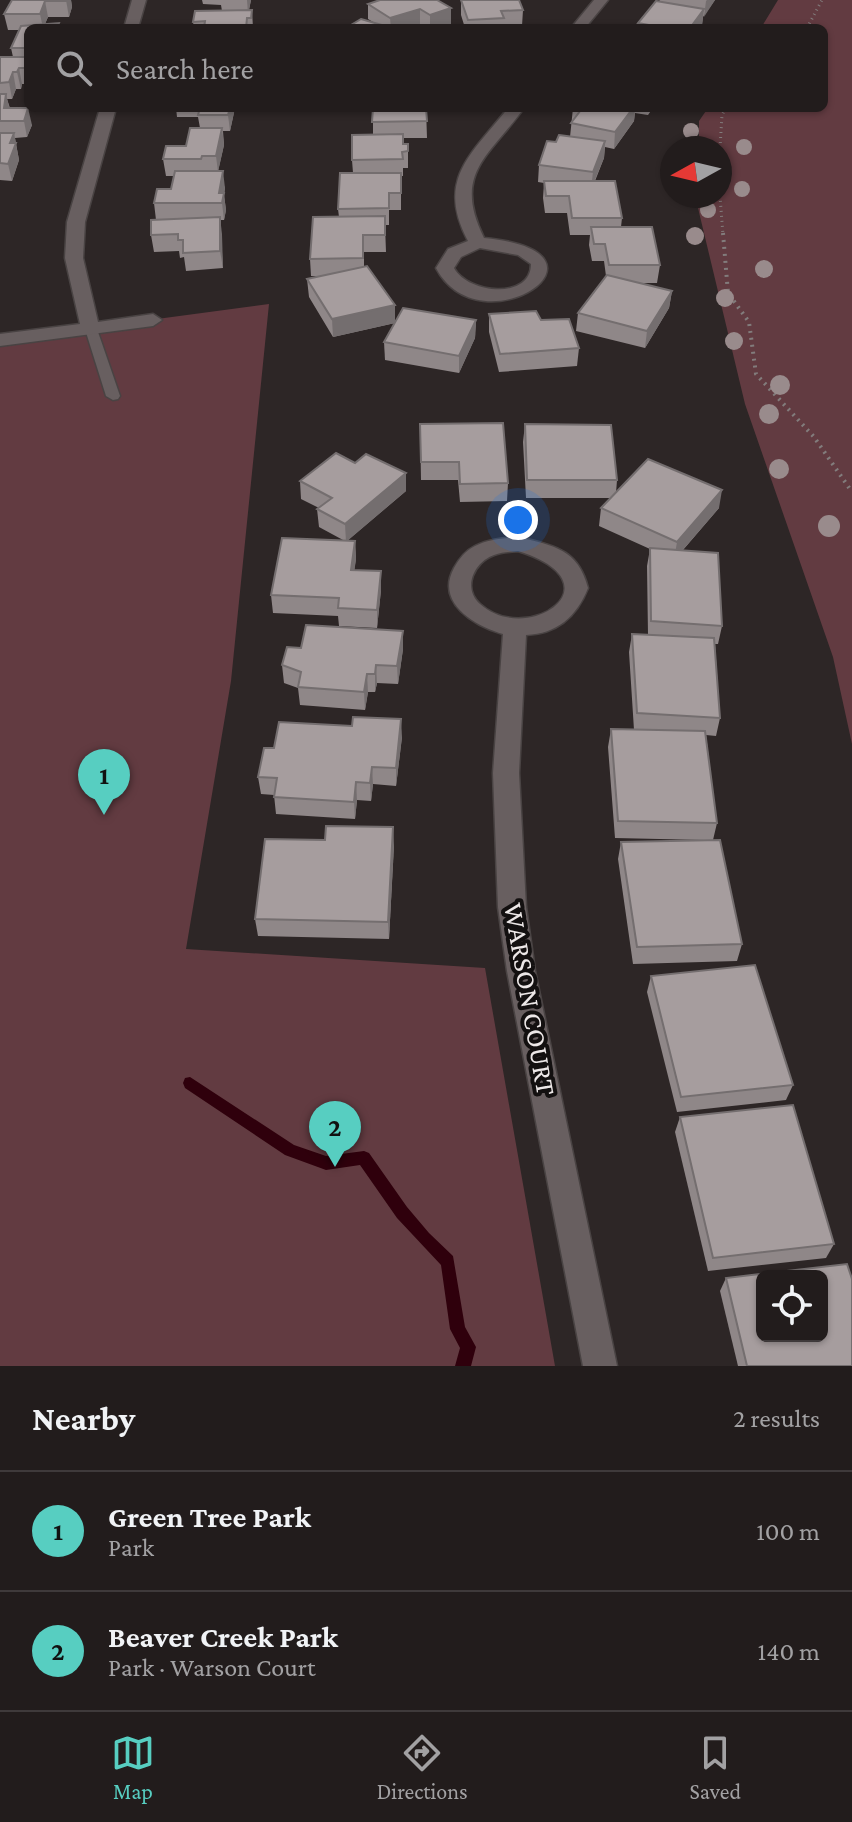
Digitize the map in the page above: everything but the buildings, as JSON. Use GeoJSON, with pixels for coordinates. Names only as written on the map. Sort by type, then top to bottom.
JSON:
{"type":"FeatureCollection","features":[{"type":"Feature","properties":{"kind":"street"},"geometry":{"type":"LineString","coordinates":[[132,24],[139,0]]}},
{"type":"Feature","properties":{"kind":"street"},"geometry":{"type":"LineString","coordinates":[[581,24],[601,0]]}},
{"type":"Feature","properties":{"kind":"street"},"geometry":{"type":"LineString","coordinates":[[91,329],[74,258],[76,222],[107,112]]}},
{"type":"Feature","properties":{"kind":"street"},"geometry":{"type":"LineString","coordinates":[[478,243],[471,231],[463,200],[464,177],[513,112]]}},
{"type":"Feature","properties":{"kind":"street"},"geometry":{"type":"LineString","coordinates":[[478,243],[522,249],[538,264],[538,273],[523,288],[510,293],[479,293],[454,284],[445,268],[454,253],[478,243]]}},
{"type":"Feature","properties":{"kind":"street"},"geometry":{"type":"LineString","coordinates":[[0,340],[153,320]]}},
{"type":"Feature","properties":{"kind":"street"},"geometry":{"type":"LineString","coordinates":[[501,546],[538,547],[568,565],[576,577],[578,591],[573,604],[562,616],[546,624],[515,627],[488,621],[473,612],[462,599],[459,586],[461,572],[470,560],[501,546]]}},
{"type":"Feature","properties":{"kind":"street","name":"WARSON COURT"},"geometry":{"type":"LineString","coordinates":[[515,627],[506,773],[512,907],[521,971],[600,1366]]}},
{"type":"Feature","properties":{"kind":"lane"},"geometry":{"type":"LineString","coordinates":[[91,329],[113,396]]}},
{"type":"Feature","properties":{"kind":"path"},"geometry":{"type":"LineString","coordinates":[[809,24],[822,0]]}},
{"type":"Feature","properties":{"kind":"path"},"geometry":{"type":"LineString","coordinates":[[721,136],[724,112]]}},
{"type":"Feature","properties":{"kind":"path"},"geometry":{"type":"LineString","coordinates":[[721,208],[728,293],[749,322],[756,374],[814,437],[852,492]]}},
{"type":"Feature","properties":{"kind":"shaded area"},"geometry":{"type":"Polygon","coordinates":[[[778,0],[852,0],[852,744],[833,657],[745,404],[698,208],[732,208],[732,136],[699,136],[699,121],[705,112],[828,112],[828,24],[763,24],[778,0]]]}},
{"type":"Feature","properties":{"kind":"shaded area"},"geometry":{"type":"Polygon","coordinates":[[[269,304],[231,681],[186,949],[485,968],[555,1366],[0,1366],[0,340],[269,304]]]}},
{"type":"Feature","properties":{"kind":"waterway"},"geometry":{"type":"LineString","coordinates":[[190,1083],[290,1150],[326,1163],[364,1158],[402,1212],[448,1261],[458,1329],[468,1347],[463,1366]]}},
{"type":"Feature","properties":{"kind":"place","name":"Green Tree Park"},"geometry":{"type":"Point","coordinates":[104,815]}},
{"type":"Feature","properties":{"kind":"place","name":"Beaver Creek Park"},"geometry":{"type":"Point","coordinates":[335,1167]}}]}
